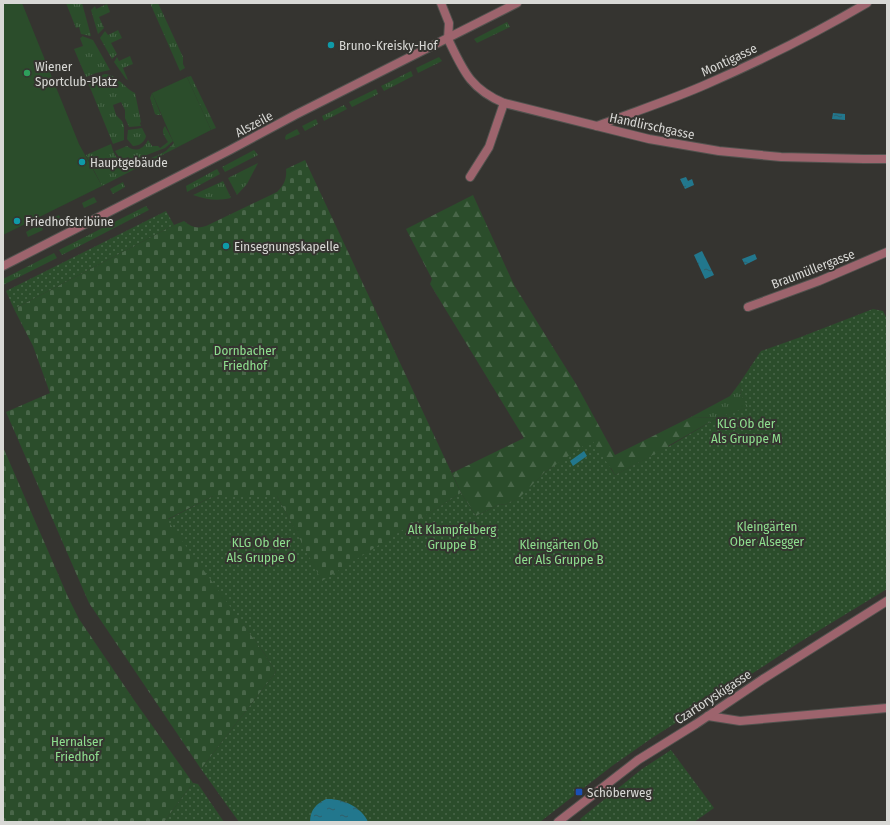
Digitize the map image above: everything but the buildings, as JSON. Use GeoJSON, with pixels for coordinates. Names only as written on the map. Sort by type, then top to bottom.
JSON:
{"type":"FeatureCollection","features":[{"type":"Feature","properties":{"kind":"street"},"geometry":{"type":"LineString","coordinates":[[441,3],[449,23],[448,39]]}},
{"type":"Feature","properties":{"kind":"street","name":"Alszeile"},"geometry":{"type":"LineString","coordinates":[[3,266],[236,147],[295,115],[517,3]]}},
{"type":"Feature","properties":{"kind":"street","name":"Montigasse"},"geometry":{"type":"LineString","coordinates":[[597,126],[712,82],[806,36],[867,3]]}},
{"type":"Feature","properties":{"kind":"street","name":"Handlirschgasse"},"geometry":{"type":"LineString","coordinates":[[448,39],[466,74],[475,85],[491,98],[504,103],[649,139],[719,151],[781,157],[887,159]]}},
{"type":"Feature","properties":{"kind":"street"},"geometry":{"type":"LineString","coordinates":[[470,177],[489,147],[504,103]]}},
{"type":"Feature","properties":{"kind":"street","name":"Braumüllergasse"},"geometry":{"type":"LineString","coordinates":[[748,307],[819,281],[887,252]]}},
{"type":"Feature","properties":{"kind":"street","name":"Czartoryskigasse"},"geometry":{"type":"LineString","coordinates":[[558,822],[638,760],[887,601]]}},
{"type":"Feature","properties":{"kind":"street"},"geometry":{"type":"LineString","coordinates":[[708,716],[740,721],[887,708]]}},
{"type":"Feature","properties":{"kind":"green space","name":"Wiener Sportclub-Platz"},"geometry":{"type":"Polygon","coordinates":[[[3,3],[22,3],[79,144],[102,186],[3,235],[3,3]]]}},
{"type":"Feature","properties":{"kind":"green space"},"geometry":{"type":"Polygon","coordinates":[[[66,3],[82,3],[91,36],[81,34],[79,27],[76,28],[66,3]]]}},
{"type":"Feature","properties":{"kind":"green space"},"geometry":{"type":"Polygon","coordinates":[[[150,3],[158,3],[183,57],[183,64],[185,68],[180,71],[150,3]]]}},
{"type":"Feature","properties":{"kind":"green space"},"geometry":{"type":"Polygon","coordinates":[[[107,4],[110,12],[99,17],[104,28],[98,34],[91,10],[95,6],[96,9],[107,4]]]}},
{"type":"Feature","properties":{"kind":"green space"},"geometry":{"type":"Polygon","coordinates":[[[507,22],[510,27],[477,43],[474,39],[507,22]]]}},
{"type":"Feature","properties":{"kind":"green space"},"geometry":{"type":"Polygon","coordinates":[[[118,30],[122,38],[111,43],[117,54],[112,59],[100,38],[105,31],[108,35],[118,30]]]}},
{"type":"Feature","properties":{"kind":"green space"},"geometry":{"type":"Polygon","coordinates":[[[82,36],[93,40],[110,70],[86,77],[74,49],[83,46],[80,38],[82,36]]]}},
{"type":"Feature","properties":{"kind":"green space"},"geometry":{"type":"Polygon","coordinates":[[[130,56],[133,64],[123,68],[128,80],[114,62],[117,57],[119,61],[130,56]]]}},
{"type":"Feature","properties":{"kind":"green space"},"geometry":{"type":"Polygon","coordinates":[[[439,57],[442,61],[418,73],[416,68],[439,57]]]}},
{"type":"Feature","properties":{"kind":"green space"},"geometry":{"type":"Polygon","coordinates":[[[411,71],[413,76],[384,91],[381,86],[411,71]]]}},
{"type":"Feature","properties":{"kind":"green space"},"geometry":{"type":"Polygon","coordinates":[[[105,74],[114,77],[135,93],[141,122],[141,126],[129,127],[125,118],[125,110],[121,102],[113,105],[116,115],[122,121],[124,126],[124,140],[113,144],[87,80],[105,74]]]}},
{"type":"Feature","properties":{"kind":"green space"},"geometry":{"type":"Polygon","coordinates":[[[191,76],[216,128],[211,130],[187,77],[191,76]]]}},
{"type":"Feature","properties":{"kind":"green space"},"geometry":{"type":"Polygon","coordinates":[[[187,77],[211,130],[176,148],[152,93],[187,77]]]}},
{"type":"Feature","properties":{"kind":"green space"},"geometry":{"type":"Polygon","coordinates":[[[376,89],[378,94],[352,107],[349,102],[376,89]]]}},
{"type":"Feature","properties":{"kind":"green space"},"geometry":{"type":"Polygon","coordinates":[[[152,93],[161,115],[155,114],[150,98],[152,93]]]}},
{"type":"Feature","properties":{"kind":"green space"},"geometry":{"type":"Polygon","coordinates":[[[344,105],[347,109],[324,121],[322,116],[344,105]]]}},
{"type":"Feature","properties":{"kind":"green space"},"geometry":{"type":"Polygon","coordinates":[[[316,119],[318,124],[305,131],[302,126],[316,119]]]}},
{"type":"Feature","properties":{"kind":"green space"},"geometry":{"type":"Polygon","coordinates":[[[165,126],[173,141],[165,148],[131,161],[122,159],[115,151],[127,146],[136,150],[142,148],[148,140],[152,146],[158,146],[160,148],[168,142],[163,132],[165,126]]]}},
{"type":"Feature","properties":{"kind":"green space"},"geometry":{"type":"Polygon","coordinates":[[[142,128],[146,136],[144,140],[133,146],[127,139],[128,130],[142,128]]]}},
{"type":"Feature","properties":{"kind":"green space"},"geometry":{"type":"Polygon","coordinates":[[[297,129],[300,134],[286,140],[286,135],[297,129]]]}},
{"type":"Feature","properties":{"kind":"green space"},"geometry":{"type":"Polygon","coordinates":[[[174,143],[176,148],[102,186],[86,155],[111,144],[118,159],[122,163],[129,164],[147,160],[159,155],[174,143]]]}},
{"type":"Feature","properties":{"kind":"green space"},"geometry":{"type":"Polygon","coordinates":[[[254,150],[258,155],[225,172],[222,167],[254,150]]]}},
{"type":"Feature","properties":{"kind":"green space","name":"Dornbacher Friedhof"},"geometry":{"type":"Polygon","coordinates":[[[305,160],[461,493],[322,582],[277,496],[213,496],[168,519],[276,672],[201,769],[89,603],[6,412],[50,393],[33,346],[14,309],[174,225],[184,221],[194,227],[206,226],[277,192],[282,187],[284,182],[286,169],[305,160]]]}},
{"type":"Feature","properties":{"kind":"green space"},"geometry":{"type":"Polygon","coordinates":[[[258,163],[247,184],[237,195],[228,178],[258,163]]]}},
{"type":"Feature","properties":{"kind":"green space"},"geometry":{"type":"Polygon","coordinates":[[[217,169],[220,174],[187,192],[186,186],[217,169]]]}},
{"type":"Feature","properties":{"kind":"green space"},"geometry":{"type":"Polygon","coordinates":[[[223,181],[231,198],[212,200],[193,195],[223,181]]]}},
{"type":"Feature","properties":{"kind":"green space"},"geometry":{"type":"Polygon","coordinates":[[[123,182],[125,187],[113,194],[110,189],[123,182]]]}},
{"type":"Feature","properties":{"kind":"green space"},"geometry":{"type":"Polygon","coordinates":[[[473,195],[514,285],[576,384],[615,455],[691,417],[717,418],[668,446],[669,447],[615,475],[611,468],[554,466],[545,472],[520,498],[504,505],[500,504],[476,516],[461,493],[452,473],[524,438],[430,284],[432,279],[406,229],[473,195]]]}},
{"type":"Feature","properties":{"kind":"green space"},"geometry":{"type":"Polygon","coordinates":[[[94,197],[97,202],[84,208],[82,203],[94,197]]]}},
{"type":"Feature","properties":{"kind":"green space"},"geometry":{"type":"Polygon","coordinates":[[[146,206],[149,210],[62,255],[59,250],[146,206]]]}},
{"type":"Feature","properties":{"kind":"green space"},"geometry":{"type":"Polygon","coordinates":[[[166,211],[174,225],[14,309],[6,291],[166,211]]]}},
{"type":"Feature","properties":{"kind":"green space"},"geometry":{"type":"Polygon","coordinates":[[[59,215],[61,220],[48,227],[45,222],[59,215]]]}},
{"type":"Feature","properties":{"kind":"green space"},"geometry":{"type":"Polygon","coordinates":[[[40,224],[43,230],[28,237],[26,232],[40,224]]]}},
{"type":"Feature","properties":{"kind":"green space"},"geometry":{"type":"Polygon","coordinates":[[[54,253],[57,258],[3,285],[3,279],[54,253]]]}},
{"type":"Feature","properties":{"kind":"green space"},"geometry":{"type":"Polygon","coordinates":[[[873,309],[883,311],[887,319],[887,589],[800,642],[652,738],[612,766],[540,822],[239,822],[201,769],[276,672],[264,653],[167,520],[213,496],[277,496],[322,581],[461,493],[476,516],[500,504],[504,505],[519,498],[545,472],[592,440],[615,475],[668,447],[717,418],[748,407],[740,393],[742,391],[739,384],[761,351],[873,309]]]}},
{"type":"Feature","properties":{"kind":"green space"},"geometry":{"type":"Polygon","coordinates":[[[739,384],[742,391],[740,393],[749,407],[717,418],[691,417],[730,396],[739,384]]]}},
{"type":"Feature","properties":{"kind":"green space","name":"Hernalser Friedhof"},"geometry":{"type":"Polygon","coordinates":[[[3,447],[79,619],[193,783],[164,822],[3,822],[3,447]]]}},
{"type":"Feature","properties":{"kind":"green space"},"geometry":{"type":"Polygon","coordinates":[[[671,750],[714,808],[694,822],[583,822],[580,819],[642,769],[671,750]]]}},
{"type":"Feature","properties":{"kind":"green space"},"geometry":{"type":"Polygon","coordinates":[[[193,783],[198,784],[224,822],[164,822],[193,783]]]}},
{"type":"Feature","properties":{"kind":"water"},"geometry":{"type":"Polygon","coordinates":[[[833,113],[845,114],[845,120],[832,119],[833,113]]]}},
{"type":"Feature","properties":{"kind":"water"},"geometry":{"type":"Polygon","coordinates":[[[686,177],[688,181],[692,179],[694,185],[685,189],[680,179],[686,177]]]}},
{"type":"Feature","properties":{"kind":"water"},"geometry":{"type":"Polygon","coordinates":[[[702,251],[714,275],[705,279],[694,255],[702,251]]]}},
{"type":"Feature","properties":{"kind":"water"},"geometry":{"type":"Polygon","coordinates":[[[755,254],[757,259],[745,265],[742,259],[755,254]]]}},
{"type":"Feature","properties":{"kind":"water"},"geometry":{"type":"Polygon","coordinates":[[[584,451],[587,456],[573,466],[570,461],[584,451]]]}},
{"type":"Feature","properties":{"kind":"water"},"geometry":{"type":"Polygon","coordinates":[[[326,799],[338,800],[351,804],[361,812],[368,822],[310,822],[311,814],[314,808],[326,799]]]}},
{"type":"Feature","properties":{"kind":"place","name":"Bruno-Kreisky-Hof"},"geometry":{"type":"Point","coordinates":[331,45]}},
{"type":"Feature","properties":{"kind":"place","name":"Wiener Sportclub-Platz"},"geometry":{"type":"Point","coordinates":[27,73]}},
{"type":"Feature","properties":{"kind":"place","name":"Hauptgebäude"},"geometry":{"type":"Point","coordinates":[82,162]}},
{"type":"Feature","properties":{"kind":"place","name":"Friedhofstribüne"},"geometry":{"type":"Point","coordinates":[17,221]}},
{"type":"Feature","properties":{"kind":"place","name":"Einsegnungskapelle"},"geometry":{"type":"Point","coordinates":[226,246]}},
{"type":"Feature","properties":{"kind":"place","name":"Schöberweg"},"geometry":{"type":"Point","coordinates":[579,792]}},
{"type":"Feature","properties":{"kind":"park label","name":"KLG Ob der Als Gruppe M"},"geometry":{"type":"Point","coordinates":[746,430]}},
{"type":"Feature","properties":{"kind":"park label","name":"Kleingärten Ober Alsegger"},"geometry":{"type":"Point","coordinates":[767,534]}},
{"type":"Feature","properties":{"kind":"park label","name":"Alt Klampfelberg Gruppe B"},"geometry":{"type":"Point","coordinates":[452,536]}},
{"type":"Feature","properties":{"kind":"park label","name":"KLG Ob der Als Gruppe O"},"geometry":{"type":"Point","coordinates":[261,550]}},
{"type":"Feature","properties":{"kind":"park label","name":"Kleingärten Ob der Als Gruppe B"},"geometry":{"type":"Point","coordinates":[559,552]}}]}
